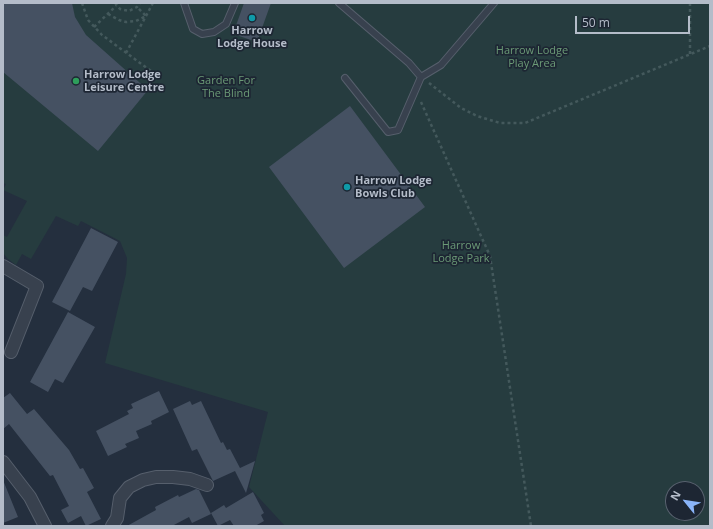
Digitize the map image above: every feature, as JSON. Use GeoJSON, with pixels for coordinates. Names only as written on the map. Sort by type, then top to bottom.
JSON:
{"type":"FeatureCollection","features":[{"type":"Feature","properties":{"kind":"street"},"geometry":{"type":"LineString","coordinates":[[3,266],[37,286],[11,352]]}},
{"type":"Feature","properties":{"kind":"street"},"geometry":{"type":"LineString","coordinates":[[3,462],[30,497],[46,526]]}},
{"type":"Feature","properties":{"kind":"street"},"geometry":{"type":"LineString","coordinates":[[112,526],[117,518],[120,498],[129,487],[143,480],[173,477],[190,479],[207,486]]}},
{"type":"Feature","properties":{"kind":"lane"},"geometry":{"type":"LineString","coordinates":[[184,3],[193,29],[202,34],[214,32],[226,24],[236,3]]}},
{"type":"Feature","properties":{"kind":"lane"},"geometry":{"type":"LineString","coordinates":[[339,3],[409,63],[421,77]]}},
{"type":"Feature","properties":{"kind":"lane"},"geometry":{"type":"LineString","coordinates":[[345,78],[388,132],[398,130],[421,77],[441,65],[494,3]]}},
{"type":"Feature","properties":{"kind":"path"},"geometry":{"type":"LineString","coordinates":[[82,3],[88,20],[102,35],[151,71]]}},
{"type":"Feature","properties":{"kind":"path"},"geometry":{"type":"LineString","coordinates":[[94,26],[108,14],[116,4],[124,11],[129,11],[137,8],[140,3]]}},
{"type":"Feature","properties":{"kind":"path"},"geometry":{"type":"LineString","coordinates":[[126,53],[153,3]]}},
{"type":"Feature","properties":{"kind":"path"},"geometry":{"type":"LineString","coordinates":[[690,3],[690,56]]}},
{"type":"Feature","properties":{"kind":"path"},"geometry":{"type":"LineString","coordinates":[[137,8],[146,16]]}},
{"type":"Feature","properties":{"kind":"path"},"geometry":{"type":"LineString","coordinates":[[108,14],[126,22],[136,21],[146,16]]}},
{"type":"Feature","properties":{"kind":"path"},"geometry":{"type":"LineString","coordinates":[[421,77],[461,108],[477,116],[500,123],[525,123],[690,56],[710,46]]}},
{"type":"Feature","properties":{"kind":"path"},"geometry":{"type":"LineString","coordinates":[[421,77],[421,102],[490,256],[531,526]]}},
{"type":"Feature","properties":{"kind":"green space","name":"Harrow Lodge Park"},"geometry":{"type":"Polygon","coordinates":[[[3,3],[710,3],[710,526],[285,526],[249,487],[268,412],[105,363],[126,274],[127,258],[120,241],[81,221],[78,226],[56,216],[31,259],[22,254],[16,265],[3,253],[3,235],[7,237],[27,201],[3,190],[6,184],[3,183],[3,3]]]}},
{"type":"Feature","properties":{"kind":"building","name":"Harrow Lodge Leisure Centre"},"geometry":{"type":"Polygon","coordinates":[[[3,3],[72,3],[75,17],[86,35],[148,90],[98,151],[3,72],[3,3]]]}},
{"type":"Feature","properties":{"kind":"building","name":"Harrow Lodge House"},"geometry":{"type":"Polygon","coordinates":[[[244,3],[271,3],[257,42],[233,34],[244,3]]]}},
{"type":"Feature","properties":{"kind":"building","name":"Harrow Lodge Bowls Club"},"geometry":{"type":"Polygon","coordinates":[[[350,106],[425,207],[344,268],[269,167],[350,106]]]}},
{"type":"Feature","properties":{"kind":"building"},"geometry":{"type":"Polygon","coordinates":[[[91,228],[118,242],[92,291],[83,287],[70,311],[52,302],[91,228]]]}},
{"type":"Feature","properties":{"kind":"building"},"geometry":{"type":"Polygon","coordinates":[[[68,312],[95,327],[63,383],[55,379],[48,392],[30,382],[68,312]]]}},
{"type":"Feature","properties":{"kind":"building"},"geometry":{"type":"Polygon","coordinates":[[[159,391],[169,412],[151,421],[152,424],[136,431],[139,438],[125,444],[127,447],[108,456],[96,431],[129,414],[127,411],[133,408],[131,404],[159,391]]]}},
{"type":"Feature","properties":{"kind":"building"},"geometry":{"type":"Polygon","coordinates":[[[10,393],[27,414],[34,409],[69,450],[80,469],[83,468],[94,488],[87,492],[101,519],[86,526],[81,516],[68,523],[61,510],[69,506],[53,475],[50,476],[9,424],[3,429],[3,398],[10,393]]]}},
{"type":"Feature","properties":{"kind":"building"},"geometry":{"type":"Polygon","coordinates":[[[190,401],[192,405],[201,401],[221,443],[223,442],[227,450],[230,449],[240,468],[255,461],[246,493],[235,471],[213,481],[197,449],[192,451],[173,409],[190,401]]]}},
{"type":"Feature","properties":{"kind":"building"},"geometry":{"type":"Polygon","coordinates":[[[3,480],[18,517],[3,523],[3,480]]]}},
{"type":"Feature","properties":{"kind":"building"},"geometry":{"type":"Polygon","coordinates":[[[196,489],[199,490],[211,514],[192,523],[189,517],[172,526],[127,526],[156,510],[155,507],[178,495],[179,497],[196,489]]]}},
{"type":"Feature","properties":{"kind":"building"},"geometry":{"type":"Polygon","coordinates":[[[253,492],[264,513],[261,515],[264,521],[255,526],[234,526],[230,520],[218,526],[211,513],[224,505],[226,508],[253,492]]]}},
{"type":"Feature","properties":{"kind":"place","name":"Harrow Lodge House"},"geometry":{"type":"Point","coordinates":[252,18]}},
{"type":"Feature","properties":{"kind":"place","name":"Harrow Lodge Leisure Centre"},"geometry":{"type":"Point","coordinates":[76,81]}},
{"type":"Feature","properties":{"kind":"place","name":"Harrow Lodge Bowls Club"},"geometry":{"type":"Point","coordinates":[347,187]}},
{"type":"Feature","properties":{"kind":"park label","name":"Harrow Lodge Play Area"},"geometry":{"type":"Point","coordinates":[532,57]}},
{"type":"Feature","properties":{"kind":"park label","name":"Garden For The Blind"},"geometry":{"type":"Point","coordinates":[226,87]}}]}
